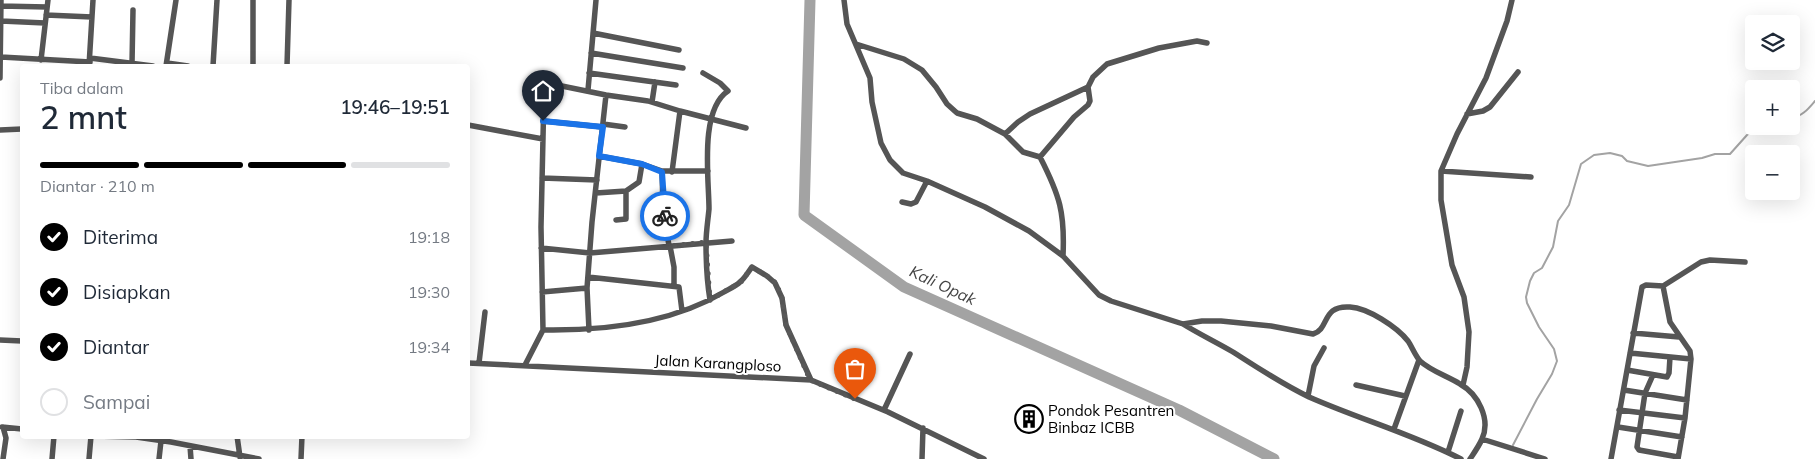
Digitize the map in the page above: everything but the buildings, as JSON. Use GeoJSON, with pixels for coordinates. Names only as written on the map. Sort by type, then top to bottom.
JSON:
{"type":"FeatureCollection","features":[{"type":"Feature","properties":{"kind":"street"},"geometry":{"type":"LineString","coordinates":[[0,78],[1,0]]}},
{"type":"Feature","properties":{"kind":"street"},"geometry":{"type":"LineString","coordinates":[[90,62],[93,0]]}},
{"type":"Feature","properties":{"kind":"street"},"geometry":{"type":"LineString","coordinates":[[167,64],[176,0]]}},
{"type":"Feature","properties":{"kind":"street"},"geometry":{"type":"LineString","coordinates":[[213,64],[217,0]]}},
{"type":"Feature","properties":{"kind":"street"},"geometry":{"type":"LineString","coordinates":[[253,0],[253,64]]}},
{"type":"Feature","properties":{"kind":"street"},"geometry":{"type":"LineString","coordinates":[[287,64],[288,0]]}},
{"type":"Feature","properties":{"kind":"street"},"geometry":{"type":"LineString","coordinates":[[588,90],[596,0]]}},
{"type":"Feature","properties":{"kind":"street"},"geometry":{"type":"LineString","coordinates":[[844,0],[847,24],[870,78],[872,102],[881,143],[890,160],[903,173],[927,181],[984,207],[1029,232],[1063,256],[1099,295],[1139,311],[1183,324],[1280,382],[1308,396],[1394,429],[1461,459]]}},
{"type":"Feature","properties":{"kind":"street"},"geometry":{"type":"LineString","coordinates":[[1463,385],[1468,367],[1469,332],[1464,297],[1452,265],[1441,200],[1441,171],[1489,70],[1507,21],[1512,0]]}},
{"type":"Feature","properties":{"kind":"street"},"geometry":{"type":"LineString","coordinates":[[0,6],[47,3],[41,60]]}},
{"type":"Feature","properties":{"kind":"street"},"geometry":{"type":"LineString","coordinates":[[1,57],[132,64],[133,10]]}},
{"type":"Feature","properties":{"kind":"street"},"geometry":{"type":"LineString","coordinates":[[46,15],[92,17]]}},
{"type":"Feature","properties":{"kind":"street"},"geometry":{"type":"LineString","coordinates":[[1,21],[45,23]]}},
{"type":"Feature","properties":{"kind":"street"},"geometry":{"type":"LineString","coordinates":[[593,34],[679,50]]}},
{"type":"Feature","properties":{"kind":"street"},"geometry":{"type":"LineString","coordinates":[[1040,157],[1074,117],[1088,105],[1090,100],[1088,87],[1093,77],[1107,64],[1159,48],[1197,41],[1207,43]]}},
{"type":"Feature","properties":{"kind":"street"},"geometry":{"type":"LineString","coordinates":[[856,44],[904,59],[922,70],[947,104],[957,114],[977,119],[1005,134],[1023,152],[1040,157],[1057,193],[1063,214],[1063,256]]}},
{"type":"Feature","properties":{"kind":"street"},"geometry":{"type":"LineString","coordinates":[[591,53],[683,68]]}},
{"type":"Feature","properties":{"kind":"street"},"geometry":{"type":"LineString","coordinates":[[1467,114],[1483,111],[1490,107],[1518,72]]}},
{"type":"Feature","properties":{"kind":"street"},"geometry":{"type":"LineString","coordinates":[[589,73],[676,85]]}},
{"type":"Feature","properties":{"kind":"street"},"geometry":{"type":"LineString","coordinates":[[703,73],[720,82],[728,91],[721,98],[712,120],[708,140],[709,208],[706,242],[710,300]]}},
{"type":"Feature","properties":{"kind":"street"},"geometry":{"type":"LineString","coordinates":[[652,102],[655,82]]}},
{"type":"Feature","properties":{"kind":"street"},"geometry":{"type":"LineString","coordinates":[[525,365],[543,330],[541,248],[545,86],[552,84],[652,102],[680,112],[746,128]]}},
{"type":"Feature","properties":{"kind":"street"},"geometry":{"type":"LineString","coordinates":[[1005,134],[1030,114],[1088,87]]}},
{"type":"Feature","properties":{"kind":"street"},"geometry":{"type":"LineString","coordinates":[[589,330],[587,288],[596,180],[606,95]]}},
{"type":"Feature","properties":{"kind":"street"},"geometry":{"type":"LineString","coordinates":[[672,172],[680,112]]}},
{"type":"Feature","properties":{"kind":"street"},"geometry":{"type":"LineString","coordinates":[[543,121],[625,128]]}},
{"type":"Feature","properties":{"kind":"street"},"geometry":{"type":"LineString","coordinates":[[470,126],[543,140]]}},
{"type":"Feature","properties":{"kind":"street"},"geometry":{"type":"LineString","coordinates":[[0,130],[20,130]]}},
{"type":"Feature","properties":{"kind":"street"},"geometry":{"type":"LineString","coordinates":[[599,156],[642,164],[662,172],[708,171]]}},
{"type":"Feature","properties":{"kind":"street"},"geometry":{"type":"LineString","coordinates":[[596,193],[626,191],[639,182],[642,164]]}},
{"type":"Feature","properties":{"kind":"street"},"geometry":{"type":"LineString","coordinates":[[1441,171],[1531,177]]}},
{"type":"Feature","properties":{"kind":"street"},"geometry":{"type":"LineString","coordinates":[[662,172],[663,207],[674,267],[674,286]]}},
{"type":"Feature","properties":{"kind":"street"},"geometry":{"type":"LineString","coordinates":[[542,178],[596,180]]}},
{"type":"Feature","properties":{"kind":"street"},"geometry":{"type":"LineString","coordinates":[[902,202],[911,204],[916,202],[927,181]]}},
{"type":"Feature","properties":{"kind":"street"},"geometry":{"type":"LineString","coordinates":[[616,220],[626,219],[626,191]]}},
{"type":"Feature","properties":{"kind":"street"},"geometry":{"type":"LineString","coordinates":[[541,248],[590,253],[732,241]]}},
{"type":"Feature","properties":{"kind":"street"},"geometry":{"type":"LineString","coordinates":[[1611,459],[1642,287],[1646,285],[1663,286],[1704,261],[1745,262]]}},
{"type":"Feature","properties":{"kind":"street"},"geometry":{"type":"LineString","coordinates":[[543,330],[589,330],[620,327],[682,311],[710,300],[741,282],[752,267],[776,283],[782,298],[786,325],[810,380]]}},
{"type":"Feature","properties":{"kind":"street"},"geometry":{"type":"LineString","coordinates":[[588,277],[679,287],[682,311]]}},
{"type":"Feature","properties":{"kind":"street"},"geometry":{"type":"LineString","coordinates":[[1652,375],[1646,393],[1637,447],[1639,450],[1678,458],[1685,418],[1691,359],[1690,351],[1668,318],[1663,286]]}},
{"type":"Feature","properties":{"kind":"street"},"geometry":{"type":"LineString","coordinates":[[542,292],[587,288]]}},
{"type":"Feature","properties":{"kind":"street"},"geometry":{"type":"LineString","coordinates":[[1183,324],[1221,321],[1271,326],[1313,334],[1319,332],[1331,312],[1339,307],[1359,309],[1394,327],[1408,342],[1419,360],[1463,385],[1474,397],[1481,407],[1485,422],[1482,439],[1470,459]]}},
{"type":"Feature","properties":{"kind":"street"},"geometry":{"type":"LineString","coordinates":[[479,363],[485,312]]}},
{"type":"Feature","properties":{"kind":"street"},"geometry":{"type":"LineString","coordinates":[[1633,333],[1679,337]]}},
{"type":"Feature","properties":{"kind":"street"},"geometry":{"type":"LineString","coordinates":[[0,340],[20,341]]}},
{"type":"Feature","properties":{"kind":"street"},"geometry":{"type":"LineString","coordinates":[[1308,396],[1314,366],[1324,348]]}},
{"type":"Feature","properties":{"kind":"street"},"geometry":{"type":"LineString","coordinates":[[1630,353],[1691,359]]}},
{"type":"Feature","properties":{"kind":"street"},"geometry":{"type":"LineString","coordinates":[[884,410],[910,354]]}},
{"type":"Feature","properties":{"kind":"street"},"geometry":{"type":"LineString","coordinates":[[1627,370],[1664,377],[1668,376],[1670,357]]}},
{"type":"Feature","properties":{"kind":"street"},"geometry":{"type":"LineString","coordinates":[[1394,429],[1419,360]]}},
{"type":"Feature","properties":{"kind":"street","name":"Jalan Karangploso"},"geometry":{"type":"LineString","coordinates":[[470,362],[810,380],[884,410],[984,459]]}},
{"type":"Feature","properties":{"kind":"street"},"geometry":{"type":"LineString","coordinates":[[1356,385],[1405,396]]}},
{"type":"Feature","properties":{"kind":"street"},"geometry":{"type":"LineString","coordinates":[[1624,390],[1687,400]]}},
{"type":"Feature","properties":{"kind":"street"},"geometry":{"type":"LineString","coordinates":[[1619,410],[1685,418]]}},
{"type":"Feature","properties":{"kind":"street"},"geometry":{"type":"LineString","coordinates":[[1448,452],[1461,411]]}},
{"type":"Feature","properties":{"kind":"street"},"geometry":{"type":"LineString","coordinates":[[3,459],[6,438],[2,427],[20,429]]}},
{"type":"Feature","properties":{"kind":"street"},"geometry":{"type":"LineString","coordinates":[[1618,427],[1682,437]]}},
{"type":"Feature","properties":{"kind":"street"},"geometry":{"type":"LineString","coordinates":[[922,459],[923,428]]}},
{"type":"Feature","properties":{"kind":"street"},"geometry":{"type":"LineString","coordinates":[[52,459],[54,439]]}},
{"type":"Feature","properties":{"kind":"street"},"geometry":{"type":"LineString","coordinates":[[89,459],[92,439]]}},
{"type":"Feature","properties":{"kind":"street"},"geometry":{"type":"LineString","coordinates":[[148,439],[259,459]]}},
{"type":"Feature","properties":{"kind":"street"},"geometry":{"type":"LineString","coordinates":[[237,439],[240,457]]}},
{"type":"Feature","properties":{"kind":"street"},"geometry":{"type":"LineString","coordinates":[[301,459],[302,439]]}},
{"type":"Feature","properties":{"kind":"street"},"geometry":{"type":"LineString","coordinates":[[1482,439],[1545,459]]}},
{"type":"Feature","properties":{"kind":"street"},"geometry":{"type":"LineString","coordinates":[[159,459],[161,441]]}},
{"type":"Feature","properties":{"kind":"street"},"geometry":{"type":"LineString","coordinates":[[190,446],[191,459]]}},
{"type":"Feature","properties":{"kind":"waterway","name":"Kali Opak"},"geometry":{"type":"LineString","coordinates":[[810,0],[804,215],[904,287],[1179,410],[1274,459]]}},
{"type":"Feature","properties":{"kind":"waterway"},"geometry":{"type":"LineString","coordinates":[[1800,115],[1815,101]]}},
{"type":"Feature","properties":{"kind":"waterway"},"geometry":{"type":"LineString","coordinates":[[1513,445],[1552,374],[1557,361],[1554,349],[1539,327],[1526,297],[1534,273],[1542,268],[1553,247],[1558,221],[1569,205],[1581,164],[1594,155],[1610,153],[1622,156],[1627,161],[1648,166],[1702,158],[1715,154],[1730,154],[1747,135]]}},
{"type":"Feature","properties":{"kind":"way so far"},"geometry":{"type":"LineString","coordinates":[[665,216],[669,246],[706,242],[710,300],[741,282],[752,267],[767,276],[776,283],[782,298],[786,325],[810,380],[855,399]]}},
{"type":"Feature","properties":{"kind":"place","name":"Pondok Pesantren Binbaz ICBB"},"geometry":{"type":"Point","coordinates":[1029,419]}},
{"type":"Feature","properties":{"kind":"route"},"geometry":{"type":"LineString","coordinates":[[543,121],[603,127],[599,156],[642,164],[662,172],[665,216]]}}]}
